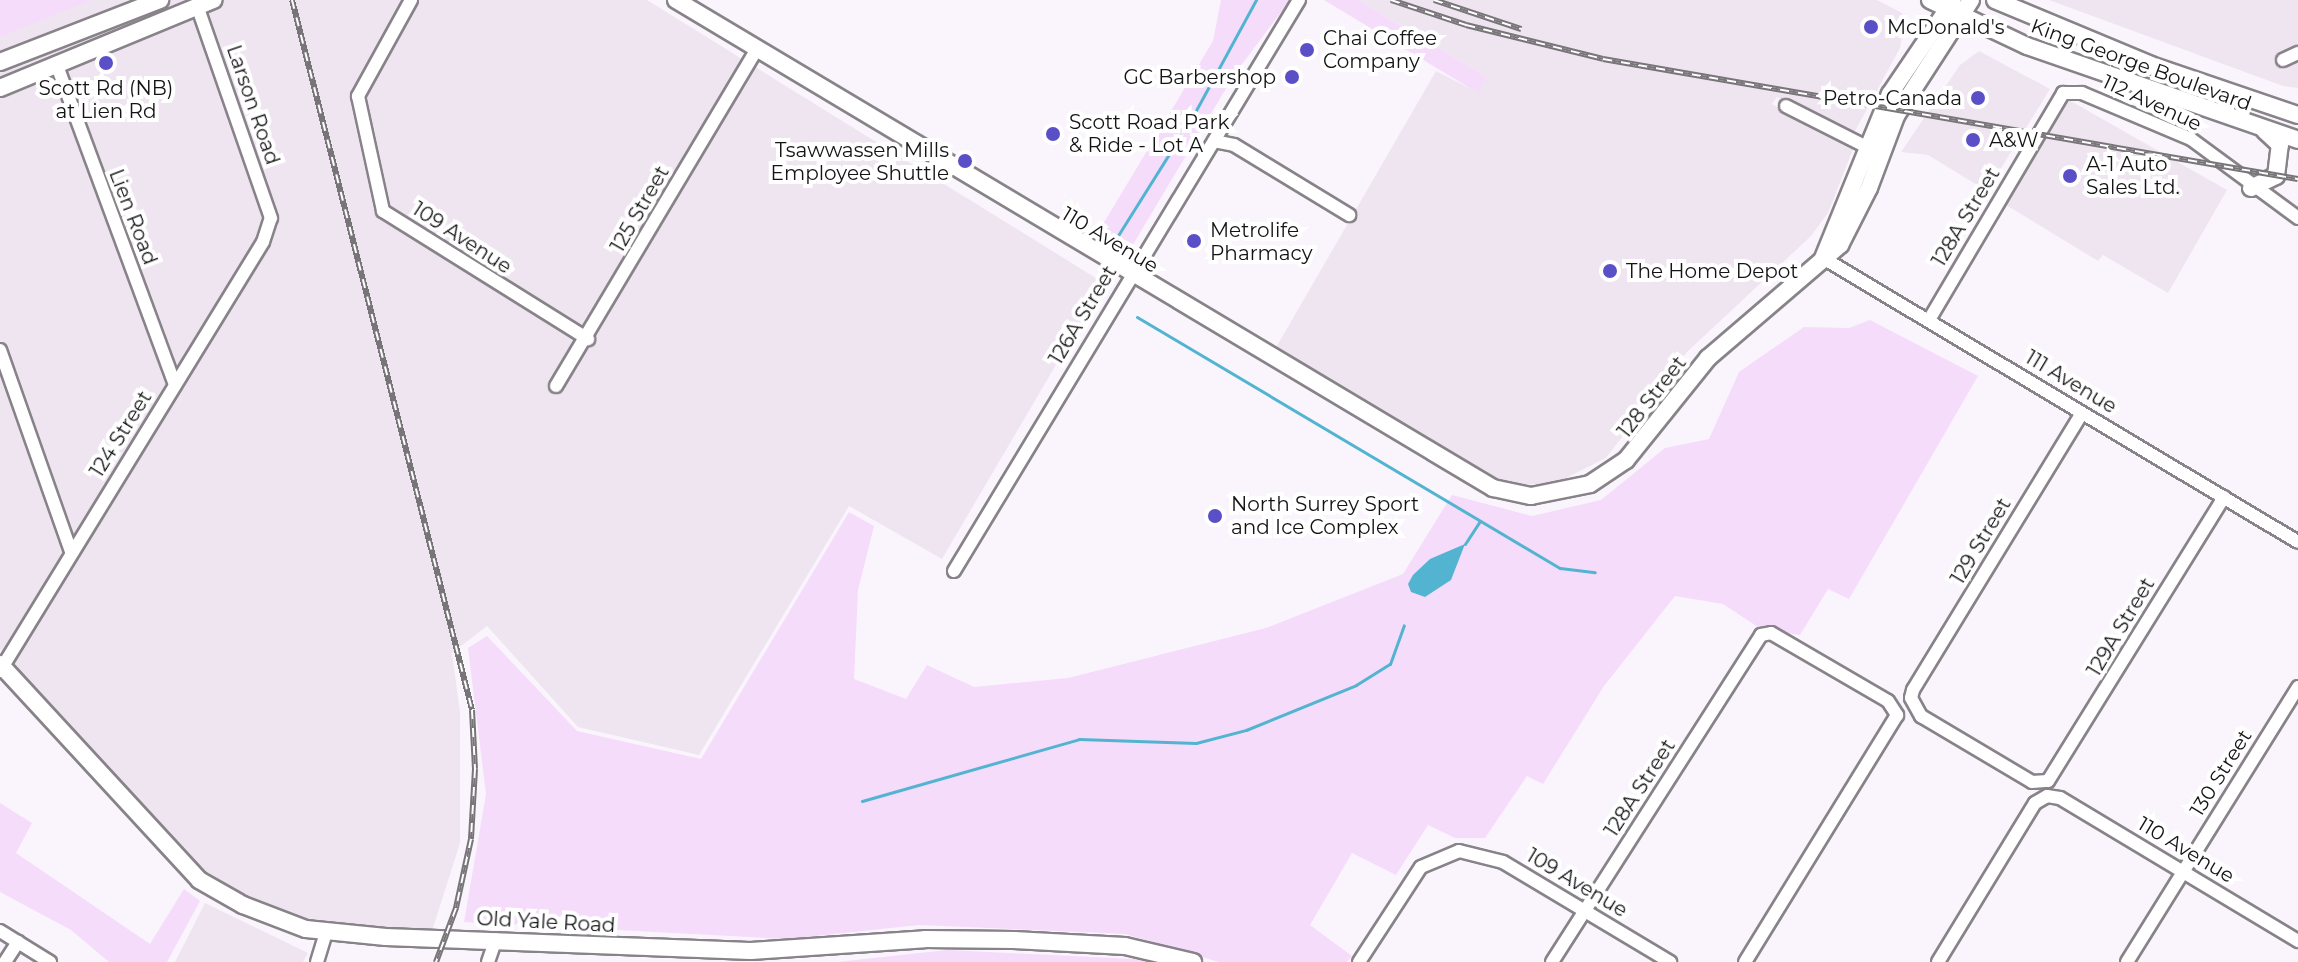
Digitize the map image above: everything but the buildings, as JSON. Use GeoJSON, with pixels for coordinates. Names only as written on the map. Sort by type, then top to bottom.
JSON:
{"type":"FeatureCollection","features":[{"type":"Feature","properties":{"kind":"main road"},"geometry":{"type":"LineString","coordinates":[[0,62],[160,0]]}},
{"type":"Feature","properties":{"kind":"main road"},"geometry":{"type":"LineString","coordinates":[[0,88],[214,0]]}},
{"type":"Feature","properties":{"kind":"main road","name":"110 Avenue"},"geometry":{"type":"LineString","coordinates":[[676,0],[1130,275],[1493,488],[1531,496]]}},
{"type":"Feature","properties":{"kind":"main road","name":"King George Boulevard"},"geometry":{"type":"LineString","coordinates":[[1930,0],[1954,8],[2027,46],[2298,140]]}},
{"type":"Feature","properties":{"kind":"main road","name":"128 Street"},"geometry":{"type":"LineString","coordinates":[[1823,258],[1865,146],[1890,94],[1954,8],[1971,0]]}},
{"type":"Feature","properties":{"kind":"main road","name":"King George Boulevard"},"geometry":{"type":"LineString","coordinates":[[1995,0],[2151,65],[2298,115]]}},
{"type":"Feature","properties":{"kind":"main road"},"geometry":{"type":"LineString","coordinates":[[2026,0],[2037,18]]}},
{"type":"Feature","properties":{"kind":"main road","name":"128 Street"},"geometry":{"type":"LineString","coordinates":[[1531,496],[1590,484],[1626,460],[1647,440],[1691,376],[1840,245],[1869,188],[1896,116],[1954,8]]}},
{"type":"Feature","properties":{"kind":"main road"},"geometry":{"type":"LineString","coordinates":[[2251,188],[2276,176],[2282,153],[2264,130]]}},
{"type":"Feature","properties":{"kind":"main road","name":"Old Yale Road"},"geometry":{"type":"LineString","coordinates":[[1,667],[199,880],[243,905],[326,933],[751,951],[925,939],[1027,940],[1142,949],[1193,962]]}},
{"type":"Feature","properties":{"kind":"street","name":"109 Avenue"},"geometry":{"type":"LineString","coordinates":[[411,0],[358,96],[363,135],[383,211],[588,339]]}},
{"type":"Feature","properties":{"kind":"street","name":"126A Street"},"geometry":{"type":"LineString","coordinates":[[954,571],[1130,275],[1299,0]]}},
{"type":"Feature","properties":{"kind":"street","name":"Larson Road"},"geometry":{"type":"LineString","coordinates":[[197,6],[271,218]]}},
{"type":"Feature","properties":{"kind":"street","name":"125 Street"},"geometry":{"type":"LineString","coordinates":[[556,386],[588,339],[756,51]]}},
{"type":"Feature","properties":{"kind":"street"},"geometry":{"type":"LineString","coordinates":[[2283,60],[2298,53]]}},
{"type":"Feature","properties":{"kind":"street","name":"Lien Road"},"geometry":{"type":"LineString","coordinates":[[56,63],[175,385]]}},
{"type":"Feature","properties":{"kind":"street","name":"112 Avenue"},"geometry":{"type":"LineString","coordinates":[[2063,93],[2082,93],[2191,139],[2251,188],[2298,218]]}},
{"type":"Feature","properties":{"kind":"street","name":"128A Street"},"geometry":{"type":"LineString","coordinates":[[1929,320],[2063,93]]}},
{"type":"Feature","properties":{"kind":"street"},"geometry":{"type":"LineString","coordinates":[[1786,106],[1865,146]]}},
{"type":"Feature","properties":{"kind":"street"},"geometry":{"type":"LineString","coordinates":[[1214,141],[1234,145],[1349,215]]}},
{"type":"Feature","properties":{"kind":"street","name":"124 Street"},"geometry":{"type":"LineString","coordinates":[[1,667],[263,242],[271,218]]}},
{"type":"Feature","properties":{"kind":"street","name":"111 Avenue"},"geometry":{"type":"LineString","coordinates":[[1823,258],[2298,542]]}},
{"type":"Feature","properties":{"kind":"street"},"geometry":{"type":"LineString","coordinates":[[0,350],[71,552]]}},
{"type":"Feature","properties":{"kind":"street","name":"129 Street"},"geometry":{"type":"LineString","coordinates":[[2052,777],[2032,782],[1921,716],[1913,690],[2082,413]]}},
{"type":"Feature","properties":{"kind":"street","name":"129A Street"},"geometry":{"type":"LineString","coordinates":[[2052,777],[2224,497]]}},
{"type":"Feature","properties":{"kind":"street","name":"128A Street"},"geometry":{"type":"LineString","coordinates":[[1552,962],[1761,635],[1780,635],[1892,704],[1897,715],[1745,962]]}},
{"type":"Feature","properties":{"kind":"street","name":"130 Street"},"geometry":{"type":"LineString","coordinates":[[2127,962],[2298,687]]}},
{"type":"Feature","properties":{"kind":"street","name":"110 Avenue"},"geometry":{"type":"LineString","coordinates":[[1938,962],[2035,803],[2053,796],[2298,941]]}},
{"type":"Feature","properties":{"kind":"street","name":"109 Avenue"},"geometry":{"type":"LineString","coordinates":[[1359,962],[1417,871],[1436,857],[1459,851],[1503,862],[1670,962]]}},
{"type":"Feature","properties":{"kind":"street"},"geometry":{"type":"LineString","coordinates":[[0,931],[50,962]]}},
{"type":"Feature","properties":{"kind":"street"},"geometry":{"type":"LineString","coordinates":[[317,962],[326,933]]}},
{"type":"Feature","properties":{"kind":"street"},"geometry":{"type":"LineString","coordinates":[[488,962],[496,939]]}},
{"type":"Feature","properties":{"kind":"street"},"geometry":{"type":"LineString","coordinates":[[5,962],[18,942]]}},
{"type":"Feature","properties":{"kind":"shaded area"},"geometry":{"type":"Polygon","coordinates":[[[0,0],[647,0],[1104,283],[942,559],[849,506],[699,755],[578,727],[487,626],[452,653],[460,712],[460,843],[433,928],[341,928],[284,915],[210,882],[0,649],[0,0]]]}},
{"type":"Feature","properties":{"kind":"shaded area"},"geometry":{"type":"Polygon","coordinates":[[[0,0],[92,0],[0,37],[0,0]]]}},
{"type":"Feature","properties":{"kind":"shaded area"},"geometry":{"type":"Polygon","coordinates":[[[1221,0],[1290,0],[1234,75],[1125,258],[1094,239],[1213,41],[1221,0]]]}},
{"type":"Feature","properties":{"kind":"shaded area"},"geometry":{"type":"Polygon","coordinates":[[[1324,0],[1358,0],[1487,77],[1478,93],[1324,0]]]}},
{"type":"Feature","properties":{"kind":"shaded area"},"geometry":{"type":"Polygon","coordinates":[[[1358,0],[1877,0],[1902,13],[1905,21],[1900,48],[1854,133],[1777,97],[1772,104],[1853,149],[1828,213],[1811,236],[1687,352],[1606,458],[1556,483],[1520,485],[1483,476],[1274,351],[1436,71],[1477,92],[1487,77],[1358,0]]]}},
{"type":"Feature","properties":{"kind":"shaded area"},"geometry":{"type":"Polygon","coordinates":[[[2049,0],[2298,0],[2298,88],[2283,86],[2049,0]]]}},
{"type":"Feature","properties":{"kind":"shaded area"},"geometry":{"type":"Polygon","coordinates":[[[1979,51],[2050,89],[1987,191],[1928,155],[1901,152],[1960,65],[1979,51]]]}},
{"type":"Feature","properties":{"kind":"shaded area"},"geometry":{"type":"Polygon","coordinates":[[[2069,100],[2227,190],[2168,293],[2103,255],[2098,261],[2006,205],[2069,100]]]}},
{"type":"Feature","properties":{"kind":"shaded area"},"geometry":{"type":"Polygon","coordinates":[[[1870,320],[1978,376],[1849,599],[1828,589],[1800,635],[1761,629],[1723,604],[1675,596],[1604,686],[1543,784],[1527,776],[1485,838],[1455,838],[1428,825],[1396,875],[1352,853],[1310,925],[1352,956],[1347,962],[1219,962],[1125,934],[919,925],[787,939],[464,922],[486,794],[468,648],[487,636],[577,731],[701,759],[849,512],[874,526],[858,590],[854,679],[906,699],[927,665],[974,687],[1068,678],[1266,628],[1403,574],[1452,495],[1532,516],[1601,500],[1665,448],[1709,439],[1739,372],[1804,327],[1849,328],[1870,320]]]}},
{"type":"Feature","properties":{"kind":"shaded area"},"geometry":{"type":"Polygon","coordinates":[[[0,803],[32,823],[16,853],[150,944],[184,889],[200,901],[167,962],[109,962],[71,930],[0,892],[0,803]]]}},
{"type":"Feature","properties":{"kind":"shaded area"},"geometry":{"type":"Polygon","coordinates":[[[205,903],[308,953],[303,962],[175,962],[205,903]]]}},
{"type":"Feature","properties":{"kind":"shaded area"},"geometry":{"type":"Polygon","coordinates":[[[947,950],[1134,959],[1147,962],[837,962],[947,950]]]}},
{"type":"Feature","properties":{"kind":"water"},"geometry":{"type":"Polygon","coordinates":[[[1465,544],[1451,580],[1425,597],[1411,592],[1408,584],[1413,575],[1430,559],[1465,544]]]}},
{"type":"Feature","properties":{"kind":"waterway"},"geometry":{"type":"LineString","coordinates":[[1194,114],[1256,0]]}},
{"type":"Feature","properties":{"kind":"waterway"},"geometry":{"type":"LineString","coordinates":[[1117,237],[1181,135]]}},
{"type":"Feature","properties":{"kind":"waterway"},"geometry":{"type":"LineString","coordinates":[[1137,317],[1560,568],[1595,572]]}},
{"type":"Feature","properties":{"kind":"waterway"},"geometry":{"type":"LineString","coordinates":[[1465,544],[1480,521]]}},
{"type":"Feature","properties":{"kind":"waterway"},"geometry":{"type":"LineString","coordinates":[[862,801],[1079,739],[1196,743],[1246,730],[1356,685],[1390,664],[1404,625]]}},
{"type":"Feature","properties":{"kind":"railway"},"geometry":{"type":"LineString","coordinates":[[292,0],[472,710],[475,769],[471,839],[456,908],[436,962]]}},
{"type":"Feature","properties":{"kind":"railway"},"geometry":{"type":"LineString","coordinates":[[1391,0],[1466,25],[1603,59],[2298,179]]}},
{"type":"Feature","properties":{"kind":"railway"},"geometry":{"type":"LineString","coordinates":[[1434,0],[1521,29]]}},
{"type":"Feature","properties":{"kind":"place","name":"McDonald's"},"geometry":{"type":"Point","coordinates":[1871,27]}},
{"type":"Feature","properties":{"kind":"place","name":"Chai Coffee Company"},"geometry":{"type":"Point","coordinates":[1307,50]}},
{"type":"Feature","properties":{"kind":"place","name":"Scott Rd (NB) at Lien Rd"},"geometry":{"type":"Point","coordinates":[106,63]}},
{"type":"Feature","properties":{"kind":"place","name":"GC Barbershop"},"geometry":{"type":"Point","coordinates":[1292,77]}},
{"type":"Feature","properties":{"kind":"place","name":"Petro-Canada"},"geometry":{"type":"Point","coordinates":[1978,98]}},
{"type":"Feature","properties":{"kind":"place","name":"Scott Road Park & Ride - Lot A"},"geometry":{"type":"Point","coordinates":[1053,134]}},
{"type":"Feature","properties":{"kind":"place","name":"A&W"},"geometry":{"type":"Point","coordinates":[1973,140]}},
{"type":"Feature","properties":{"kind":"place","name":"Tsawwassen Mills Employee Shuttle"},"geometry":{"type":"Point","coordinates":[965,161]}},
{"type":"Feature","properties":{"kind":"place","name":"A-1 Auto Sales Ltd."},"geometry":{"type":"Point","coordinates":[2070,176]}},
{"type":"Feature","properties":{"kind":"place","name":"Metrolife Pharmacy"},"geometry":{"type":"Point","coordinates":[1194,241]}},
{"type":"Feature","properties":{"kind":"place","name":"The Home Depot"},"geometry":{"type":"Point","coordinates":[1610,271]}},
{"type":"Feature","properties":{"kind":"place","name":"North Surrey Sport and Ice Complex"},"geometry":{"type":"Point","coordinates":[1215,516]}}]}
